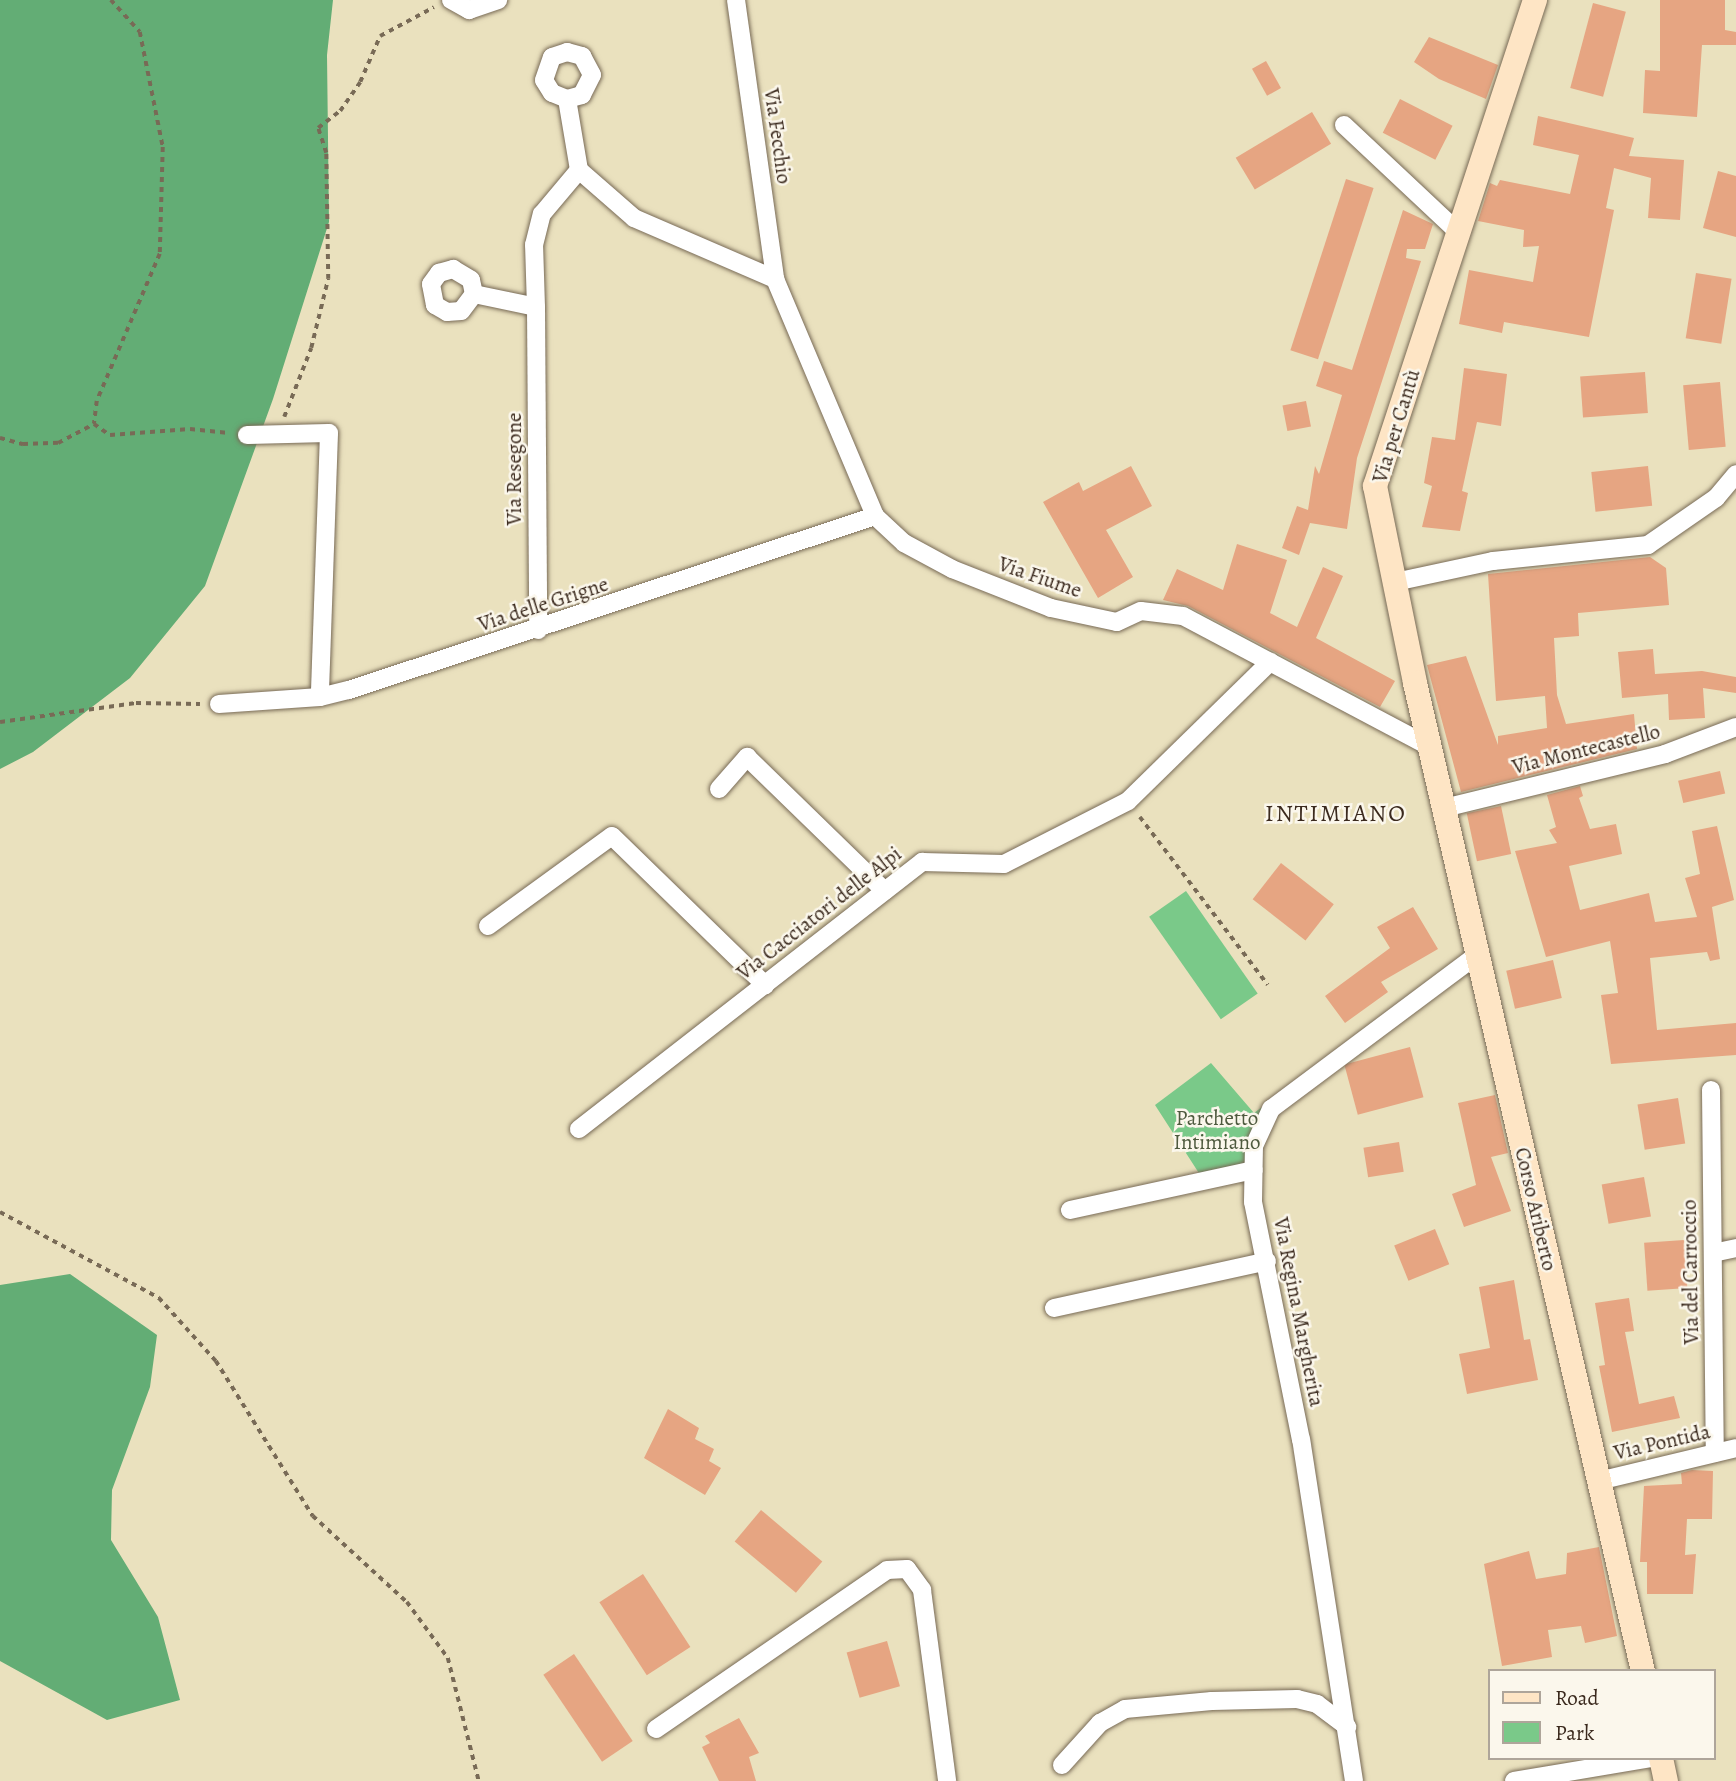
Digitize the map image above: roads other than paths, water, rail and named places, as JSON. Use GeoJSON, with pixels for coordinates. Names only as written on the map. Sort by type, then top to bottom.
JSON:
{"type":"FeatureCollection","features":[{"type":"Feature","properties":{"kind":"street"},"geometry":{"type":"LineString","coordinates":[[445,2],[469,10],[498,0]]}},
{"type":"Feature","properties":{"kind":"street","name":"Via Fecchio"},"geometry":{"type":"LineString","coordinates":[[736,0],[775,279]]}},
{"type":"Feature","properties":{"kind":"street","name":"Via per Cantù"},"geometry":{"type":"LineString","coordinates":[[1430,747],[1375,486],[1535,0]]}},
{"type":"Feature","properties":{"kind":"street"},"geometry":{"type":"LineString","coordinates":[[567,99],[579,170],[634,218],[775,279]]}},
{"type":"Feature","properties":{"kind":"street"},"geometry":{"type":"LineString","coordinates":[[1344,125],[1458,232]]}},
{"type":"Feature","properties":{"kind":"street","name":"Via Resegone"},"geometry":{"type":"LineString","coordinates":[[538,630],[534,245],[542,214],[579,170]]}},
{"type":"Feature","properties":{"kind":"street","name":"Via Fiume"},"geometry":{"type":"LineString","coordinates":[[775,279],[875,516],[904,543],[952,569],[1051,608],[1117,622],[1141,611],[1183,616],[1430,747]]}},
{"type":"Feature","properties":{"kind":"street"},"geometry":{"type":"LineString","coordinates":[[474,294],[536,307]]}},
{"type":"Feature","properties":{"kind":"street"},"geometry":{"type":"LineString","coordinates":[[247,435],[329,433],[320,697]]}},
{"type":"Feature","properties":{"kind":"street"},"geometry":{"type":"LineString","coordinates":[[1395,582],[1493,561],[1648,545],[1716,498],[1736,474]]}},
{"type":"Feature","properties":{"kind":"street","name":"Via delle Grigne"},"geometry":{"type":"LineString","coordinates":[[219,704],[320,697],[538,630],[875,516]]}},
{"type":"Feature","properties":{"kind":"street","name":"Via Cacciatori delle Alpi"},"geometry":{"type":"LineString","coordinates":[[579,1129],[922,862],[1004,864],[1128,801],[1270,662]]}},
{"type":"Feature","properties":{"kind":"street","name":"Via Montecastello"},"geometry":{"type":"LineString","coordinates":[[1444,808],[1665,754],[1736,727]]}},
{"type":"Feature","properties":{"kind":"street","name":"Corso Ariberto"},"geometry":{"type":"LineString","coordinates":[[1430,747],[1643,1669]]}},
{"type":"Feature","properties":{"kind":"street"},"geometry":{"type":"LineString","coordinates":[[719,789],[747,757],[885,891]]}},
{"type":"Feature","properties":{"kind":"street"},"geometry":{"type":"LineString","coordinates":[[488,926],[612,836],[765,985]]}},
{"type":"Feature","properties":{"kind":"street","name":"Via Regina Margherita"},"geometry":{"type":"LineString","coordinates":[[1354,1781],[1267,1261],[1253,1202],[1254,1146],[1271,1110],[1478,954]]}},
{"type":"Feature","properties":{"kind":"street","name":"Via del Carroccio"},"geometry":{"type":"LineString","coordinates":[[1711,1090],[1715,1453]]}},
{"type":"Feature","properties":{"kind":"street"},"geometry":{"type":"LineString","coordinates":[[1070,1210],[1254,1170]]}},
{"type":"Feature","properties":{"kind":"street"},"geometry":{"type":"LineString","coordinates":[[1713,1253],[1736,1248]]}},
{"type":"Feature","properties":{"kind":"street"},"geometry":{"type":"LineString","coordinates":[[1054,1308],[1267,1261]]}},
{"type":"Feature","properties":{"kind":"street","name":"Via Pontida"},"geometry":{"type":"LineString","coordinates":[[1599,1481],[1736,1448]]}},
{"type":"Feature","properties":{"kind":"street"},"geometry":{"type":"LineString","coordinates":[[656,1729],[887,1570],[907,1569],[922,1590],[947,1781]]}},
{"type":"Feature","properties":{"kind":"street"},"geometry":{"type":"LineString","coordinates":[[1062,1765],[1100,1723],[1125,1709],[1212,1701],[1297,1699],[1317,1704],[1347,1727]]}},
{"type":"Feature","properties":{"kind":"street"},"geometry":{"type":"LineString","coordinates":[[1514,1781],[1604,1774],[1646,1760]]}},
{"type":"Feature","properties":{"kind":"street"},"geometry":{"type":"LineString","coordinates":[[1661,1760],[1666,1781]]}},
{"type":"Feature","properties":{"kind":"district","name":"INTIMIANO"},"geometry":{"type":"Point","coordinates":[1336,814]}},
{"type":"Feature","properties":{"kind":"park label","name":"Parchetto Intimiano"},"geometry":{"type":"Point","coordinates":[1217,1130]}}]}
